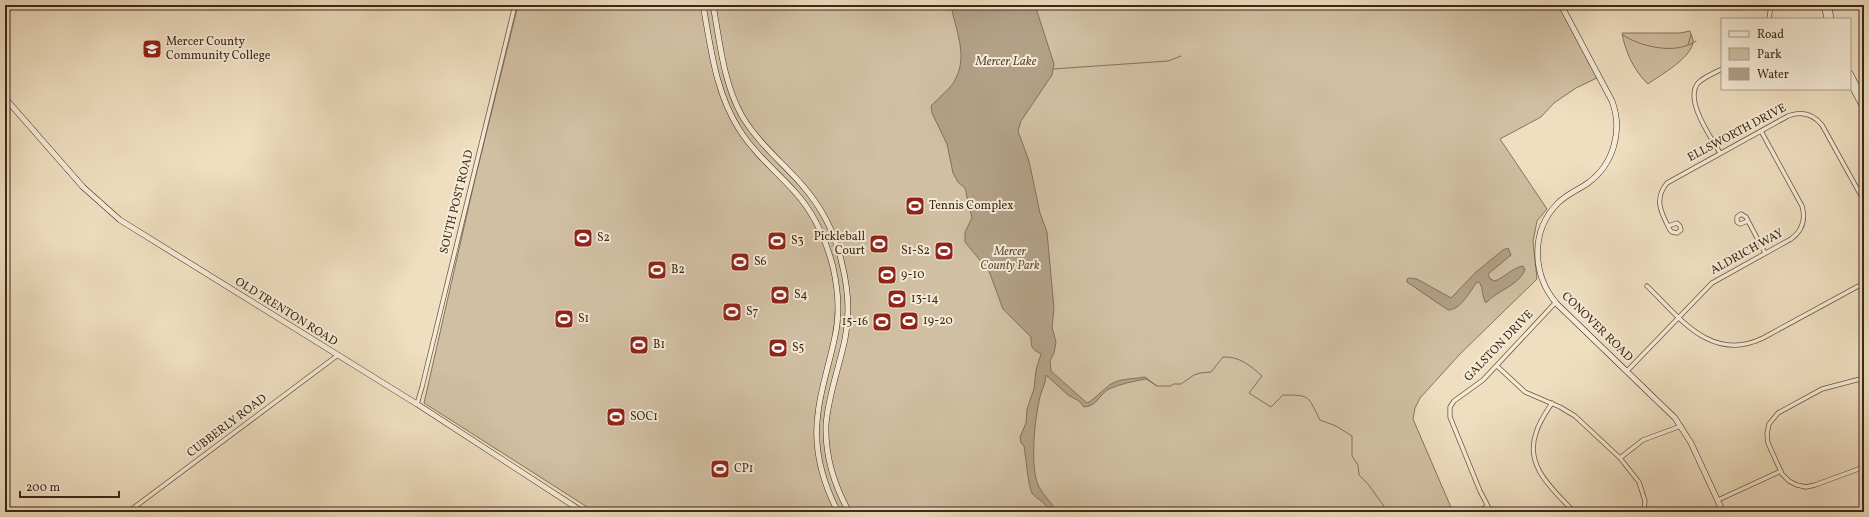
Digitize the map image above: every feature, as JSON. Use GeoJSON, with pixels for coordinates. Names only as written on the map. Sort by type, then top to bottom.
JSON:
{"type":"FeatureCollection","features":[{"type":"Feature","properties":{"kind":"street","name":"SOUTH POST ROAD"},"geometry":{"type":"LineString","coordinates":[[417,404],[515,5]]}},
{"type":"Feature","properties":{"kind":"street"},"geometry":{"type":"LineString","coordinates":[[703,5],[710,48],[719,88],[733,120],[747,140],[804,203],[817,224],[827,247],[836,281],[838,306],[836,331],[819,402],[817,436],[823,476],[838,512]]}},
{"type":"Feature","properties":{"kind":"street"},"geometry":{"type":"LineString","coordinates":[[713,5],[725,74],[737,106],[755,134],[809,194],[824,216],[838,250],[845,276],[847,302],[846,329],[829,404],[826,436],[833,476],[849,512]]}},
{"type":"Feature","properties":{"kind":"street","name":"CONOVER ROAD"},"geometry":{"type":"LineString","coordinates":[[1561,5],[1612,101],[1616,114],[1617,127],[1613,149],[1604,168],[1588,183],[1568,195],[1557,204],[1548,216],[1541,230],[1538,246],[1539,268],[1545,285],[1556,302],[1670,412],[1681,426],[1723,512]]}},
{"type":"Feature","properties":{"kind":"street"},"geometry":{"type":"LineString","coordinates":[[1770,18],[1771,5]]}},
{"type":"Feature","properties":{"kind":"street"},"geometry":{"type":"LineString","coordinates":[[1793,5],[1827,5]]}},
{"type":"Feature","properties":{"kind":"street"},"geometry":{"type":"LineString","coordinates":[[1827,5],[1827,18]]}},
{"type":"Feature","properties":{"kind":"street"},"geometry":{"type":"LineString","coordinates":[[1827,5],[1831,18]]}},
{"type":"Feature","properties":{"kind":"street"},"geometry":{"type":"LineString","coordinates":[[710,48],[720,46]]}},
{"type":"Feature","properties":{"kind":"street"},"geometry":{"type":"LineString","coordinates":[[1720,153],[1695,106],[1693,97],[1699,82],[1721,70]]}},
{"type":"Feature","properties":{"kind":"street"},"geometry":{"type":"LineString","coordinates":[[1851,75],[1864,100]]}},
{"type":"Feature","properties":{"kind":"street"},"geometry":{"type":"LineString","coordinates":[[1851,85],[1864,109]]}},
{"type":"Feature","properties":{"kind":"street","name":"OLD TRENTON ROAD"},"geometry":{"type":"LineString","coordinates":[[5,98],[83,187],[110,212],[130,227],[417,404],[583,512]]}},
{"type":"Feature","properties":{"kind":"street","name":"ELLSWORTH DRIVE"},"geometry":{"type":"LineString","coordinates":[[1668,226],[1659,206],[1660,196],[1664,187],[1670,180],[1792,114],[1803,113],[1816,118],[1822,125],[1864,200]]}},
{"type":"Feature","properties":{"kind":"street","name":"ALDRICH WAY"},"geometry":{"type":"LineString","coordinates":[[1627,371],[1712,283],[1795,236],[1801,229],[1804,215],[1802,206],[1761,131]]}},
{"type":"Feature","properties":{"kind":"street"},"geometry":{"type":"LineString","coordinates":[[777,173],[784,166]]}},
{"type":"Feature","properties":{"kind":"street"},"geometry":{"type":"LineString","coordinates":[[1748,221],[1766,253]]}},
{"type":"Feature","properties":{"kind":"street"},"geometry":{"type":"LineString","coordinates":[[1647,286],[1695,332],[1707,340],[1721,344],[1742,345],[1763,338],[1864,283]]}},
{"type":"Feature","properties":{"kind":"street","name":"GALSTON DRIVE"},"geometry":{"type":"LineString","coordinates":[[1491,512],[1469,464],[1449,411],[1454,401],[1476,386],[1556,302]]}},
{"type":"Feature","properties":{"kind":"street","name":"CUBBERLY ROAD"},"geometry":{"type":"LineString","coordinates":[[128,512],[338,355]]}},
{"type":"Feature","properties":{"kind":"street"},"geometry":{"type":"LineString","coordinates":[[1496,366],[1525,392],[1552,403],[1575,416],[1620,458],[1639,482],[1645,501],[1644,512]]}},
{"type":"Feature","properties":{"kind":"street"},"geometry":{"type":"LineString","coordinates":[[1864,378],[1822,389],[1774,416],[1768,429],[1767,439],[1785,478],[1797,485],[1806,487],[1815,485],[1864,467]]}},
{"type":"Feature","properties":{"kind":"street"},"geometry":{"type":"LineString","coordinates":[[1552,403],[1536,433],[1533,445],[1534,457],[1537,468],[1544,479],[1574,512]]}},
{"type":"Feature","properties":{"kind":"street"},"geometry":{"type":"LineString","coordinates":[[1620,458],[1643,440],[1681,426]]}},
{"type":"Feature","properties":{"kind":"street"},"geometry":{"type":"LineString","coordinates":[[1718,500],[1781,471]]}},
{"type":"Feature","properties":{"kind":"street"},"geometry":{"type":"LineString","coordinates":[[1478,512],[1488,506]]}},
{"type":"Feature","properties":{"kind":"green space","name":"Mercer County Park"},"geometry":{"type":"Polygon","coordinates":[[[518,5],[1561,5],[1599,77],[1576,88],[1554,103],[1541,117],[1500,139],[1547,209],[1537,221],[1533,241],[1537,279],[1460,354],[1420,398],[1415,408],[1413,419],[1453,512],[595,512],[424,403],[475,179],[518,5]]]}},
{"type":"Feature","properties":{"kind":"green space"},"geometry":{"type":"Polygon","coordinates":[[[1690,31],[1693,40],[1692,46],[1688,53],[1675,65],[1648,84],[1634,67],[1625,47],[1622,33],[1680,33],[1690,31]]]}},
{"type":"Feature","properties":{"kind":"water","name":"Mercer Lake"},"geometry":{"type":"Polygon","coordinates":[[[951,5],[1035,5],[1054,64],[1052,75],[1021,121],[1018,131],[1029,161],[1040,213],[1047,232],[1054,309],[1052,327],[1056,342],[1054,353],[1050,361],[1051,371],[1087,403],[1111,384],[1119,381],[1145,377],[1157,386],[1146,379],[1122,384],[1109,389],[1095,402],[1084,407],[1079,401],[1068,395],[1046,375],[1039,402],[1035,427],[1034,467],[1039,487],[1057,512],[1049,512],[1047,506],[1032,493],[1028,478],[1024,446],[1021,443],[1020,437],[1026,423],[1027,409],[1034,389],[1036,370],[1041,354],[1033,348],[1031,344],[1031,337],[1003,309],[989,271],[965,242],[965,232],[972,218],[965,188],[958,182],[953,173],[947,144],[932,113],[931,106],[954,82],[961,60],[960,42],[951,5]]]}},
{"type":"Feature","properties":{"kind":"water"},"geometry":{"type":"Polygon","coordinates":[[[1508,248],[1511,255],[1488,274],[1490,279],[1495,281],[1523,266],[1525,270],[1518,280],[1487,302],[1485,302],[1480,283],[1477,282],[1461,304],[1448,310],[1407,282],[1407,279],[1409,278],[1417,279],[1451,298],[1476,272],[1503,250],[1508,248]]]}},
{"type":"Feature","properties":{"kind":"waterway"},"geometry":{"type":"LineString","coordinates":[[1623,35],[1646,45],[1664,48],[1688,45],[1691,35]]}},
{"type":"Feature","properties":{"kind":"waterway"},"geometry":{"type":"LineString","coordinates":[[1689,45],[1696,41]]}},
{"type":"Feature","properties":{"kind":"waterway"},"geometry":{"type":"LineString","coordinates":[[1053,69],[1168,61],[1181,56]]}},
{"type":"Feature","properties":{"kind":"waterway"},"geometry":{"type":"LineString","coordinates":[[1157,386],[1181,384],[1194,375],[1211,372],[1223,357],[1234,358],[1244,362],[1262,376],[1249,393],[1271,407],[1283,395],[1308,398],[1320,420],[1336,426],[1352,436],[1352,456],[1358,465],[1359,475],[1368,484],[1388,512]]}},
{"type":"Feature","properties":{"kind":"place","name":"Mercer County Community College"},"geometry":{"type":"Point","coordinates":[152,49]}},
{"type":"Feature","properties":{"kind":"place","name":"Tennis Complex"},"geometry":{"type":"Point","coordinates":[915,206]}},
{"type":"Feature","properties":{"kind":"place","name":"S2"},"geometry":{"type":"Point","coordinates":[583,238]}},
{"type":"Feature","properties":{"kind":"place","name":"S3"},"geometry":{"type":"Point","coordinates":[777,241]}},
{"type":"Feature","properties":{"kind":"place","name":"Pickleball Court"},"geometry":{"type":"Point","coordinates":[879,244]}},
{"type":"Feature","properties":{"kind":"place","name":"S1-S2"},"geometry":{"type":"Point","coordinates":[944,251]}},
{"type":"Feature","properties":{"kind":"place","name":"S6"},"geometry":{"type":"Point","coordinates":[740,262]}},
{"type":"Feature","properties":{"kind":"place","name":"B2"},"geometry":{"type":"Point","coordinates":[657,270]}},
{"type":"Feature","properties":{"kind":"place","name":"9-10"},"geometry":{"type":"Point","coordinates":[887,275]}},
{"type":"Feature","properties":{"kind":"place","name":"S4"},"geometry":{"type":"Point","coordinates":[780,295]}},
{"type":"Feature","properties":{"kind":"place","name":"13-14"},"geometry":{"type":"Point","coordinates":[897,299]}},
{"type":"Feature","properties":{"kind":"place","name":"S7"},"geometry":{"type":"Point","coordinates":[732,312]}},
{"type":"Feature","properties":{"kind":"place","name":"S1"},"geometry":{"type":"Point","coordinates":[564,319]}},
{"type":"Feature","properties":{"kind":"place","name":"19-20"},"geometry":{"type":"Point","coordinates":[909,321]}},
{"type":"Feature","properties":{"kind":"place","name":"15-16"},"geometry":{"type":"Point","coordinates":[882,322]}},
{"type":"Feature","properties":{"kind":"place","name":"B1"},"geometry":{"type":"Point","coordinates":[639,345]}},
{"type":"Feature","properties":{"kind":"place","name":"S5"},"geometry":{"type":"Point","coordinates":[778,348]}},
{"type":"Feature","properties":{"kind":"place","name":"SOC1"},"geometry":{"type":"Point","coordinates":[616,417]}},
{"type":"Feature","properties":{"kind":"place","name":"CP1"},"geometry":{"type":"Point","coordinates":[720,469]}}]}
